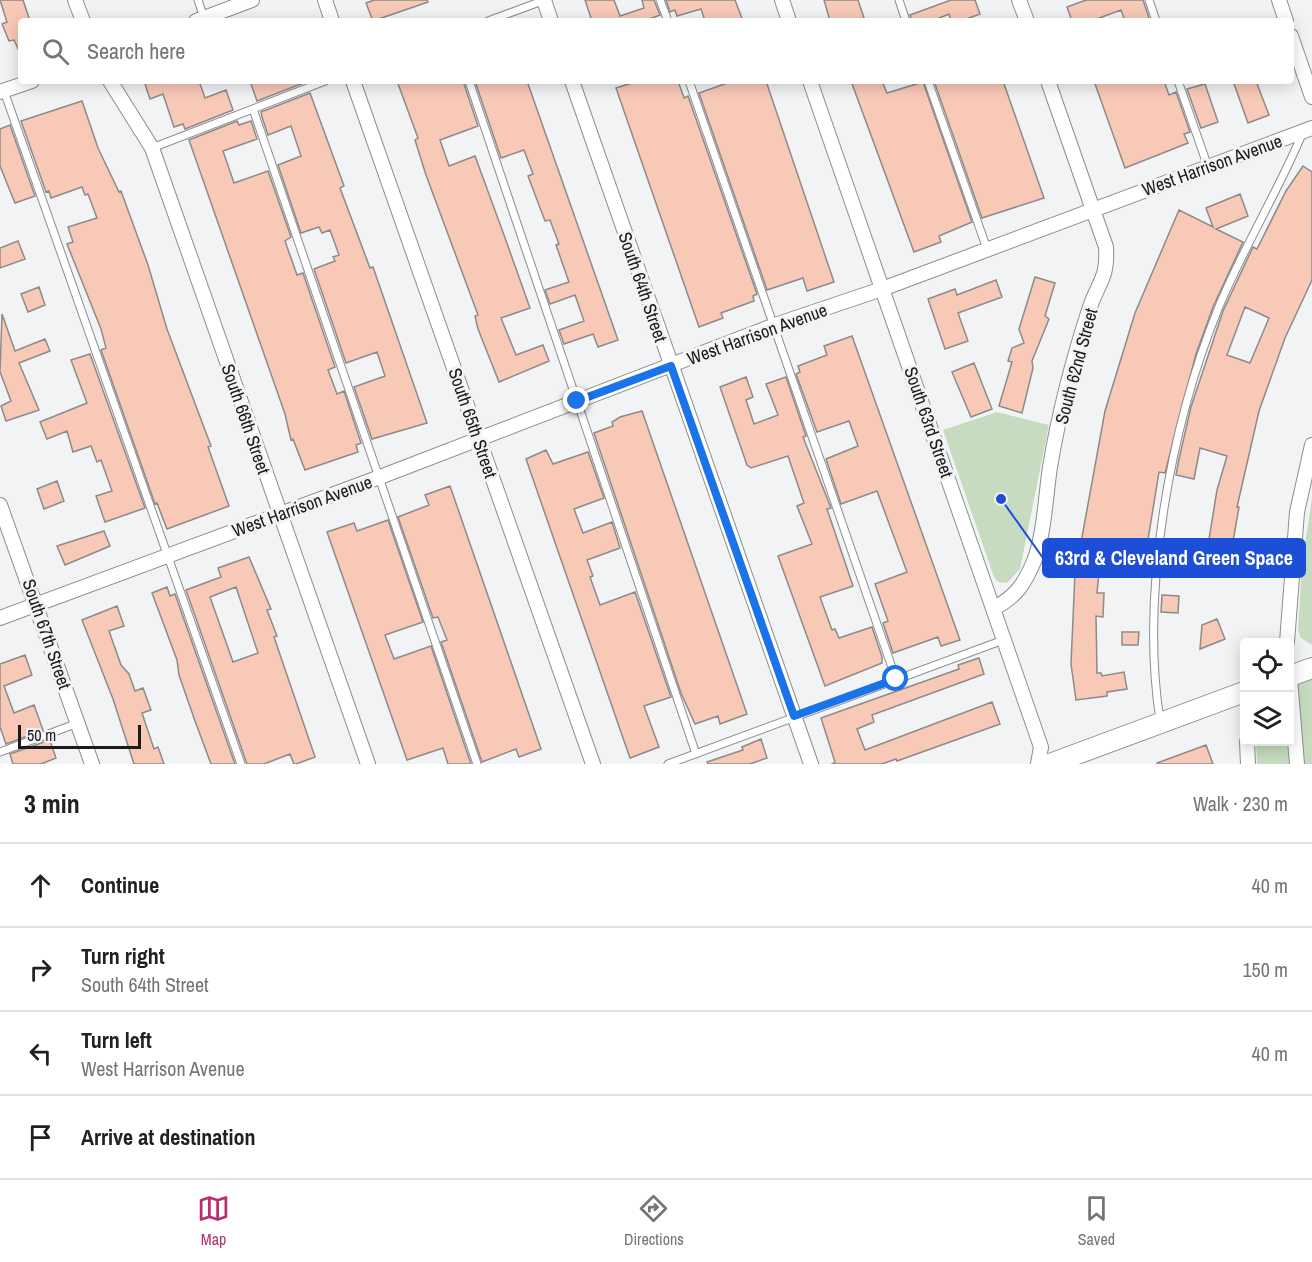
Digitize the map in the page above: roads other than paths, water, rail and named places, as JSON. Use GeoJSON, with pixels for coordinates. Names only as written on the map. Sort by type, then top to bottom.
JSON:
{"type":"FeatureCollection","features":[{"type":"Feature","properties":{"kind":"street"},"geometry":{"type":"LineString","coordinates":[[75,0],[82,18]]}},
{"type":"Feature","properties":{"kind":"street"},"geometry":{"type":"LineString","coordinates":[[205,18],[252,0]]}},
{"type":"Feature","properties":{"kind":"street"},"geometry":{"type":"LineString","coordinates":[[325,0],[331,18]]}},
{"type":"Feature","properties":{"kind":"street"},"geometry":{"type":"LineString","coordinates":[[544,0],[550,18]]}},
{"type":"Feature","properties":{"kind":"street"},"geometry":{"type":"LineString","coordinates":[[782,0],[788,18]]}},
{"type":"Feature","properties":{"kind":"street"},"geometry":{"type":"LineString","coordinates":[[1019,0],[1026,18]]}},
{"type":"Feature","properties":{"kind":"street"},"geometry":{"type":"LineString","coordinates":[[1279,0],[1285,18]]}},
{"type":"Feature","properties":{"kind":"street"},"geometry":{"type":"LineString","coordinates":[[1294,45],[1312,97]]}},
{"type":"Feature","properties":{"kind":"street"},"geometry":{"type":"LineString","coordinates":[[2,91],[23,84]]}},
{"type":"Feature","properties":{"kind":"street","name":"South 66th Street"},"geometry":{"type":"LineString","coordinates":[[112,84],[152,148],[368,764]]}},
{"type":"Feature","properties":{"kind":"street","name":"South 65th Street"},"geometry":{"type":"LineString","coordinates":[[354,84],[593,764]]}},
{"type":"Feature","properties":{"kind":"street","name":"South 64th Street"},"geometry":{"type":"LineString","coordinates":[[573,84],[811,764]]}},
{"type":"Feature","properties":{"kind":"street","name":"South 63rd Street"},"geometry":{"type":"LineString","coordinates":[[811,84],[1006,639],[1041,747],[1038,764]]}},
{"type":"Feature","properties":{"kind":"street","name":"South 62nd Street"},"geometry":{"type":"LineString","coordinates":[[994,608],[1011,600],[1024,584],[1036,558],[1051,463],[1073,360],[1092,304],[1107,269],[1106,247],[1049,84]]}},
{"type":"Feature","properties":{"kind":"street","name":"West Harrison Avenue"},"geometry":{"type":"LineString","coordinates":[[0,618],[380,477],[775,325],[882,289],[1307,130]]}},
{"type":"Feature","properties":{"kind":"street"},"geometry":{"type":"LineString","coordinates":[[1287,638],[1296,512],[1312,445]]}},
{"type":"Feature","properties":{"kind":"street","name":"South 67th Street"},"geometry":{"type":"LineString","coordinates":[[0,505],[92,764]]}},
{"type":"Feature","properties":{"kind":"street"},"geometry":{"type":"LineString","coordinates":[[1294,676],[1312,668]]}},
{"type":"Feature","properties":{"kind":"street"},"geometry":{"type":"LineString","coordinates":[[1291,692],[1297,764]]}},
{"type":"Feature","properties":{"kind":"street"},"geometry":{"type":"LineString","coordinates":[[1050,764],[1240,693]]}},
{"type":"Feature","properties":{"kind":"street"},"geometry":{"type":"LineString","coordinates":[[1247,746],[1248,764]]}},
{"type":"Feature","properties":{"kind":"lane"},"geometry":{"type":"LineString","coordinates":[[198,0],[200,18]]}},
{"type":"Feature","properties":{"kind":"lane"},"geometry":{"type":"LineString","coordinates":[[496,18],[544,0]]}},
{"type":"Feature","properties":{"kind":"lane"},"geometry":{"type":"LineString","coordinates":[[660,0],[667,18]]}},
{"type":"Feature","properties":{"kind":"lane"},"geometry":{"type":"LineString","coordinates":[[899,0],[905,18]]}},
{"type":"Feature","properties":{"kind":"lane"},"geometry":{"type":"LineString","coordinates":[[1149,0],[1155,18]]}},
{"type":"Feature","properties":{"kind":"lane"},"geometry":{"type":"LineString","coordinates":[[152,148],[317,84]]}},
{"type":"Feature","properties":{"kind":"lane"},"geometry":{"type":"LineString","coordinates":[[470,84],[696,754]]}},
{"type":"Feature","properties":{"kind":"lane"},"geometry":{"type":"LineString","coordinates":[[690,84],[896,679]]}},
{"type":"Feature","properties":{"kind":"lane"},"geometry":{"type":"LineString","coordinates":[[929,84],[987,249]]}},
{"type":"Feature","properties":{"kind":"lane"},"geometry":{"type":"LineString","coordinates":[[1179,84],[1208,167]]}},
{"type":"Feature","properties":{"kind":"lane"},"geometry":{"type":"LineString","coordinates":[[2,91],[241,764]]}},
{"type":"Feature","properties":{"kind":"lane"},"geometry":{"type":"LineString","coordinates":[[253,109],[477,764]]}},
{"type":"Feature","properties":{"kind":"lane"},"geometry":{"type":"LineString","coordinates":[[1160,723],[1155,691],[1155,596],[1164,506],[1185,413],[1218,308],[1307,130]]}},
{"type":"Feature","properties":{"kind":"lane"},"geometry":{"type":"LineString","coordinates":[[668,764],[1006,639]]}},
{"type":"Feature","properties":{"kind":"lane"},"geometry":{"type":"LineString","coordinates":[[0,752],[78,723]]}},
{"type":"Feature","properties":{"kind":"place","name":"63rd & Cleveland Green Space"},"geometry":{"type":"Point","coordinates":[1001,499]}}]}
